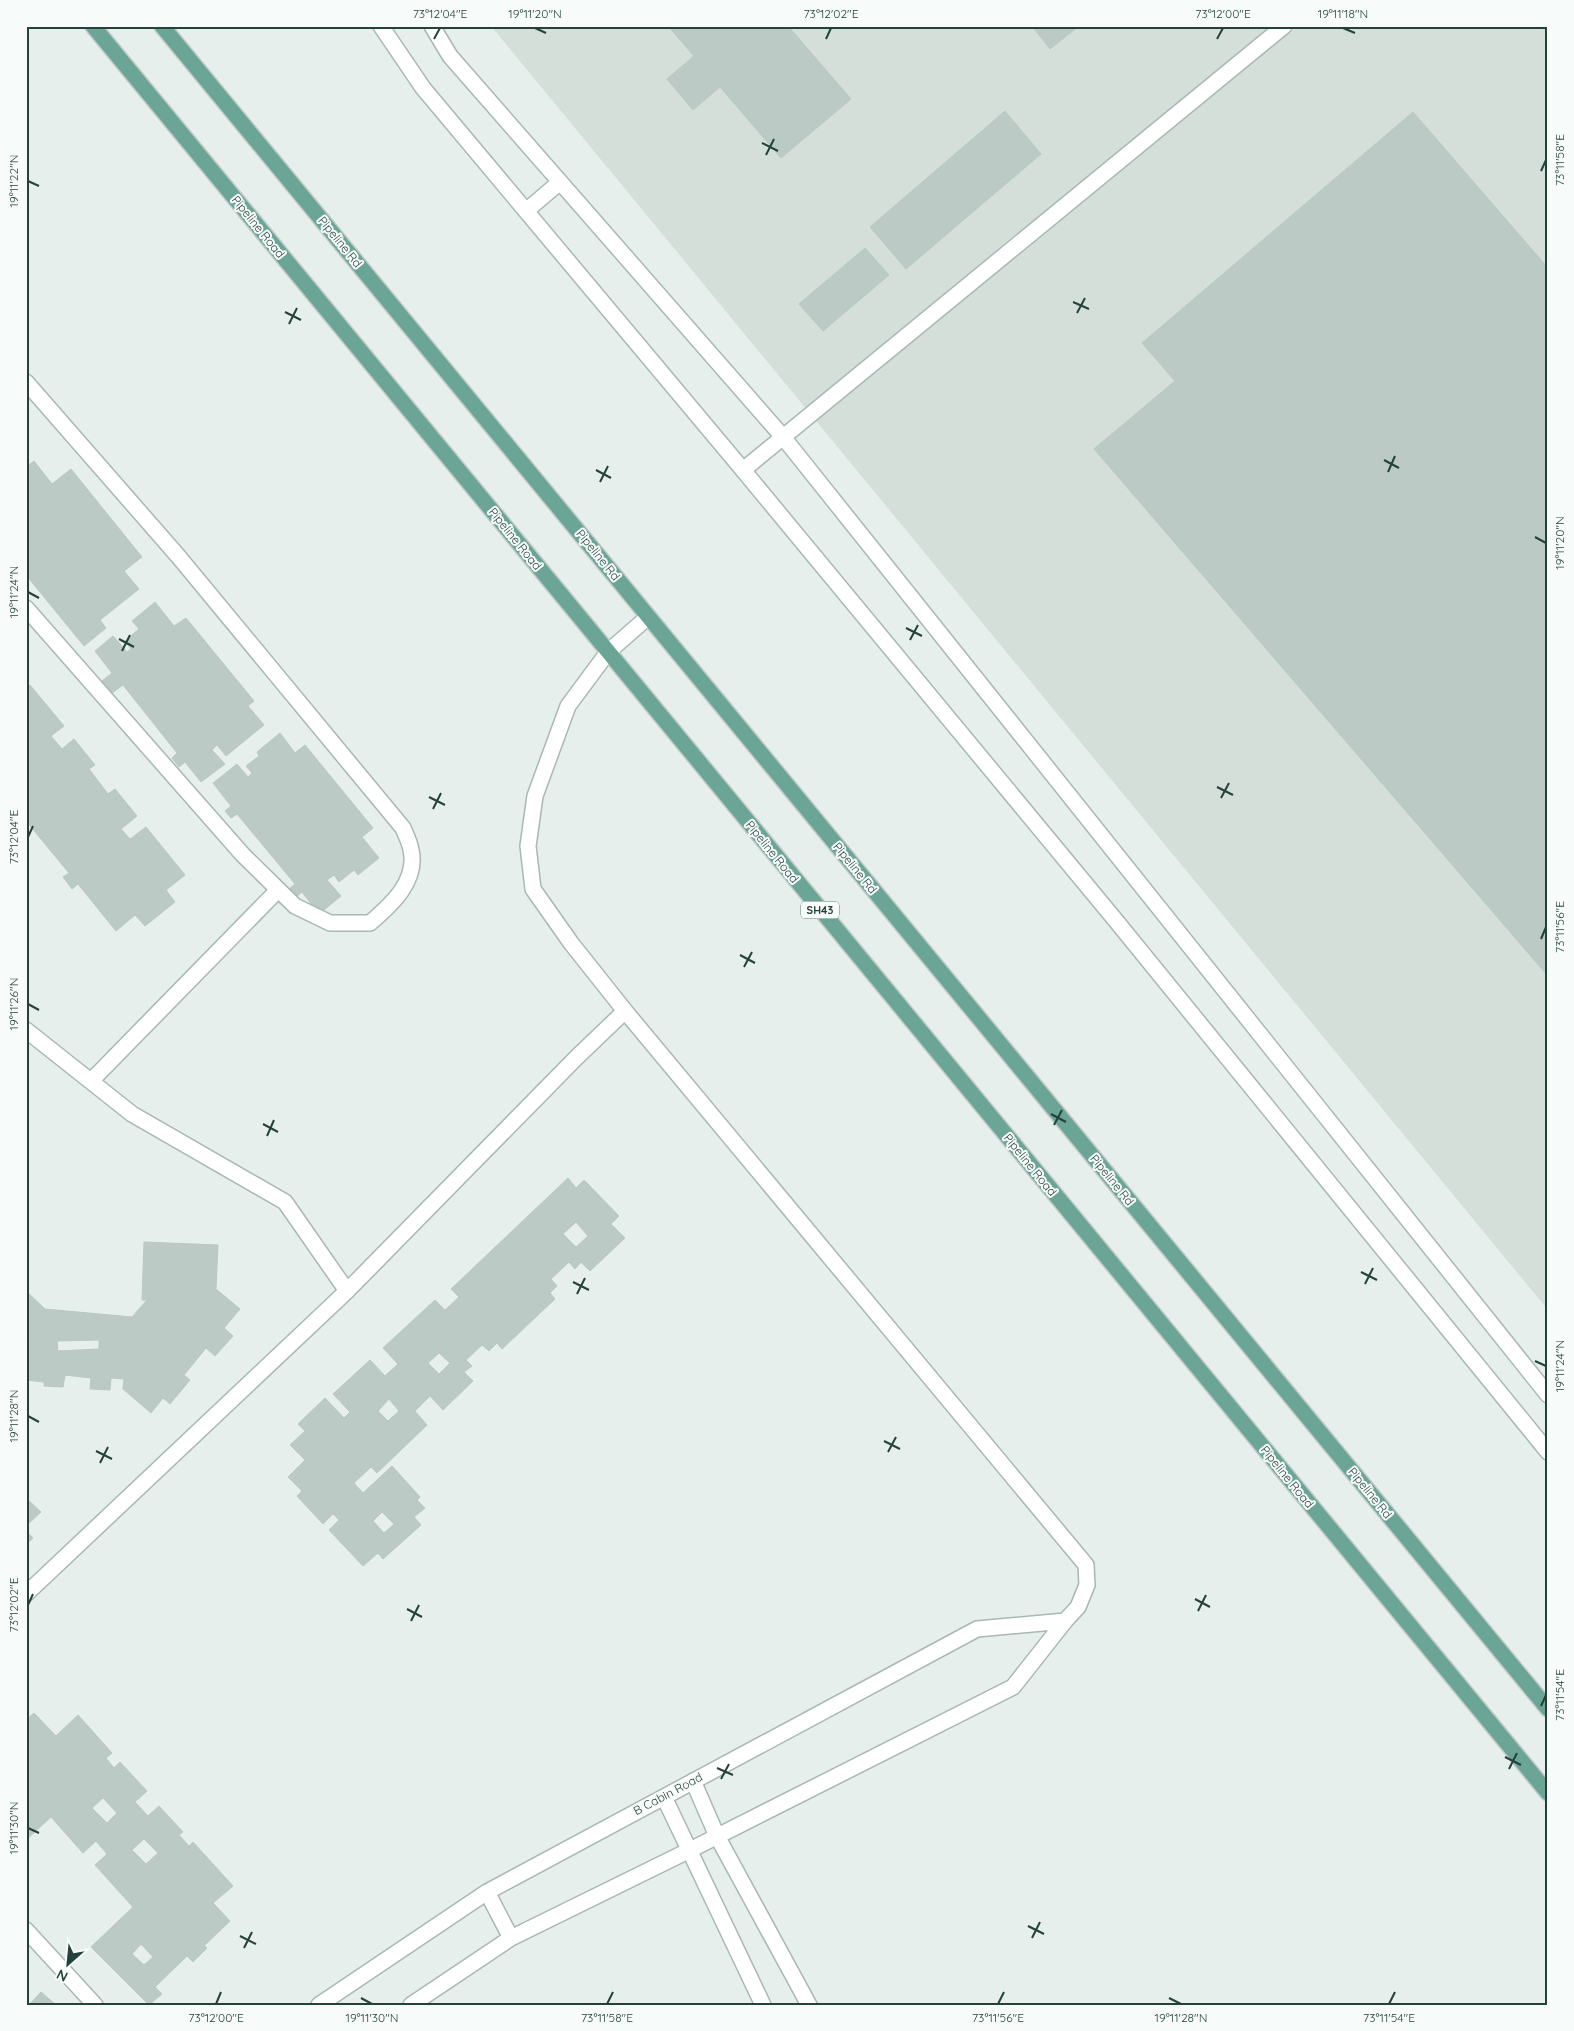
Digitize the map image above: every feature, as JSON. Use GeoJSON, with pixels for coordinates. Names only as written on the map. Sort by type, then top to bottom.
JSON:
{"type":"FeatureCollection","features":[{"type":"Feature","properties":{"kind":"main road","name":"Pipeline Road"},"geometry":{"type":"LineString","coordinates":[[93,26],[1548,1793]]}},
{"type":"Feature","properties":{"kind":"main road","name":"Pipeline Rd"},"geometry":{"type":"LineString","coordinates":[[162,26],[1548,1709]]}},
{"type":"Feature","properties":{"kind":"street"},"geometry":{"type":"LineString","coordinates":[[381,26],[423,88],[743,470],[1111,915],[1548,1452]]}},
{"type":"Feature","properties":{"kind":"street"},"geometry":{"type":"LineString","coordinates":[[432,26],[450,56],[783,438],[1548,1395]]}},
{"type":"Feature","properties":{"kind":"street"},"geometry":{"type":"LineString","coordinates":[[743,470],[1284,26]]}},
{"type":"Feature","properties":{"kind":"street"},"geometry":{"type":"LineString","coordinates":[[526,211],[560,182]]}},
{"type":"Feature","properties":{"kind":"street"},"geometry":{"type":"LineString","coordinates":[[26,382],[184,564],[404,828],[412,852],[410,876],[394,902],[370,922],[330,923],[295,906],[243,855],[26,608]]}},
{"type":"Feature","properties":{"kind":"street"},"geometry":{"type":"LineString","coordinates":[[411,2005],[511,1938],[1013,1687],[1078,1607],[1087,1585],[1086,1564],[626,1011],[571,943],[533,889],[528,846],[535,796],[568,706],[608,652],[648,617]]}},
{"type":"Feature","properties":{"kind":"street"},"geometry":{"type":"LineString","coordinates":[[91,1080],[278,890]]}},
{"type":"Feature","properties":{"kind":"street"},"geometry":{"type":"LineString","coordinates":[[26,1594],[347,1290],[570,1064],[626,1011]]}},
{"type":"Feature","properties":{"kind":"street"},"geometry":{"type":"LineString","coordinates":[[26,1030],[132,1114],[285,1202],[347,1290]]}},
{"type":"Feature","properties":{"kind":"street","name":"B Cabin Road"},"geometry":{"type":"LineString","coordinates":[[319,2005],[487,1892],[977,1629],[1065,1621]]}},
{"type":"Feature","properties":{"kind":"street"},"geometry":{"type":"LineString","coordinates":[[693,1781],[717,1836],[809,2005]]}},
{"type":"Feature","properties":{"kind":"street"},"geometry":{"type":"LineString","coordinates":[[664,1797],[762,2005]]}},
{"type":"Feature","properties":{"kind":"street"},"geometry":{"type":"LineString","coordinates":[[487,1892],[511,1938]]}},
{"type":"Feature","properties":{"kind":"street"},"geometry":{"type":"LineString","coordinates":[[26,1930],[95,2005]]}},
{"type":"Feature","properties":{"kind":"shaded area"},"geometry":{"type":"Polygon","coordinates":[[[491,26],[1548,26],[1548,1310],[491,26]]]}},
{"type":"Feature","properties":{"kind":"building"},"geometry":{"type":"Polygon","coordinates":[[[668,26],[788,26],[851,99],[781,158],[720,87],[693,110],[667,79],[694,56],[668,26]]]}},
{"type":"Feature","properties":{"kind":"building"},"geometry":{"type":"Polygon","coordinates":[[[1032,26],[1079,26],[1050,49],[1032,26]]]}},
{"type":"Feature","properties":{"kind":"building"},"geometry":{"type":"Polygon","coordinates":[[[1005,111],[1041,154],[906,269],[870,227],[1005,111]]]}},
{"type":"Feature","properties":{"kind":"building"},"geometry":{"type":"Polygon","coordinates":[[[1413,112],[1548,268],[1548,976],[1094,449],[1175,381],[1142,343],[1413,112]]]}},
{"type":"Feature","properties":{"kind":"building"},"geometry":{"type":"Polygon","coordinates":[[[865,248],[889,275],[823,331],[799,304],[865,248]]]}},
{"type":"Feature","properties":{"kind":"building"},"geometry":{"type":"Polygon","coordinates":[[[34,461],[52,484],[71,469],[142,557],[124,571],[139,589],[100,620],[106,628],[84,646],[26,575],[26,467],[34,461]]]}},
{"type":"Feature","properties":{"kind":"building"},"geometry":{"type":"Polygon","coordinates":[[[155,602],[174,626],[186,618],[254,701],[248,706],[264,725],[226,756],[217,745],[212,750],[225,764],[201,782],[185,762],[179,767],[172,758],[177,753],[123,685],[112,693],[102,681],[112,673],[95,651],[113,636],[127,652],[131,649],[125,641],[139,629],[132,621],[155,602]]]}},
{"type":"Feature","properties":{"kind":"building"},"geometry":{"type":"Polygon","coordinates":[[[30,685],[64,726],[51,736],[62,749],[74,739],[95,765],[89,769],[108,794],[115,789],[137,816],[121,829],[130,839],[146,827],[185,875],[166,890],[175,902],[145,926],[135,915],[116,931],[78,884],[72,889],[63,877],[69,873],[26,821],[26,688],[30,685]]]}},
{"type":"Feature","properties":{"kind":"building"},"geometry":{"type":"Polygon","coordinates":[[[280,733],[295,753],[305,745],[373,828],[362,837],[379,858],[358,875],[354,870],[339,882],[334,875],[327,880],[341,896],[319,914],[302,892],[296,897],[289,889],[295,884],[237,814],[231,818],[225,811],[231,806],[213,783],[237,764],[248,777],[252,773],[246,766],[259,756],[257,752],[280,733]]]}},
{"type":"Feature","properties":{"kind":"building"},"geometry":{"type":"Polygon","coordinates":[[[568,1178],[576,1188],[584,1180],[619,1216],[611,1224],[625,1238],[590,1271],[581,1262],[575,1269],[569,1262],[551,1279],[557,1286],[550,1293],[555,1299],[502,1349],[497,1343],[489,1351],[482,1345],[466,1360],[472,1366],[464,1372],[473,1381],[443,1410],[430,1396],[415,1411],[427,1425],[377,1473],[371,1467],[354,1483],[363,1493],[392,1466],[420,1497],[417,1500],[425,1508],[414,1517],[421,1525],[383,1559],[378,1553],[363,1566],[329,1530],[339,1520],[333,1514],[323,1524],[297,1496],[302,1491],[288,1477],[305,1460],[290,1445],[305,1431],[298,1424],[325,1398],[344,1418],[350,1412],[333,1394],[370,1360],[385,1376],[398,1364],[383,1348],[435,1300],[445,1310],[459,1297],[451,1289],[568,1178]],[[576,1222],[563,1234],[576,1247],[588,1236],[576,1222]],[[439,1353],[428,1363],[439,1374],[450,1363],[439,1353]],[[389,1399],[378,1411],[388,1421],[399,1411],[389,1399]],[[382,1512],[373,1521],[384,1533],[394,1524],[382,1512]]]}},
{"type":"Feature","properties":{"kind":"building"},"geometry":{"type":"Polygon","coordinates":[[[144,1242],[218,1245],[216,1289],[240,1309],[224,1328],[233,1336],[215,1356],[206,1348],[184,1375],[190,1380],[170,1404],[163,1398],[151,1413],[123,1389],[124,1379],[111,1378],[110,1390],[90,1389],[91,1378],[65,1375],[63,1387],[44,1386],[44,1382],[26,1380],[30,1339],[26,1343],[26,1291],[45,1309],[132,1317],[147,1300],[142,1300],[144,1242]],[[99,1340],[57,1341],[58,1351],[99,1349],[99,1340]]]}},
{"type":"Feature","properties":{"kind":"building"},"geometry":{"type":"Polygon","coordinates":[[[26,1498],[41,1512],[26,1526],[26,1498]]]}},
{"type":"Feature","properties":{"kind":"building"},"geometry":{"type":"Polygon","coordinates":[[[26,1531],[33,1538],[26,1545],[26,1531]]]}},
{"type":"Feature","properties":{"kind":"building"},"geometry":{"type":"Polygon","coordinates":[[[34,1713],[56,1736],[78,1715],[112,1753],[106,1758],[114,1768],[120,1762],[147,1791],[135,1802],[148,1816],[159,1806],[183,1832],[179,1835],[189,1846],[193,1842],[233,1886],[213,1903],[230,1921],[204,1946],[207,1948],[193,1962],[187,1956],[155,1987],[162,1994],[149,2005],[91,1947],[133,1907],[95,1865],[107,1854],[96,1841],[83,1853],[51,1817],[26,1840],[26,1720],[34,1713]],[[103,1798],[92,1808],[107,1823],[117,1813],[103,1798]],[[144,1839],[132,1850],[146,1864],[158,1853],[144,1839]],[[141,1944],[132,1954],[144,1965],[153,1957],[141,1944]]]}},
{"type":"Feature","properties":{"kind":"building"},"geometry":{"type":"Polygon","coordinates":[[[41,1992],[56,2005],[29,2005],[41,1992]]]}}]}
